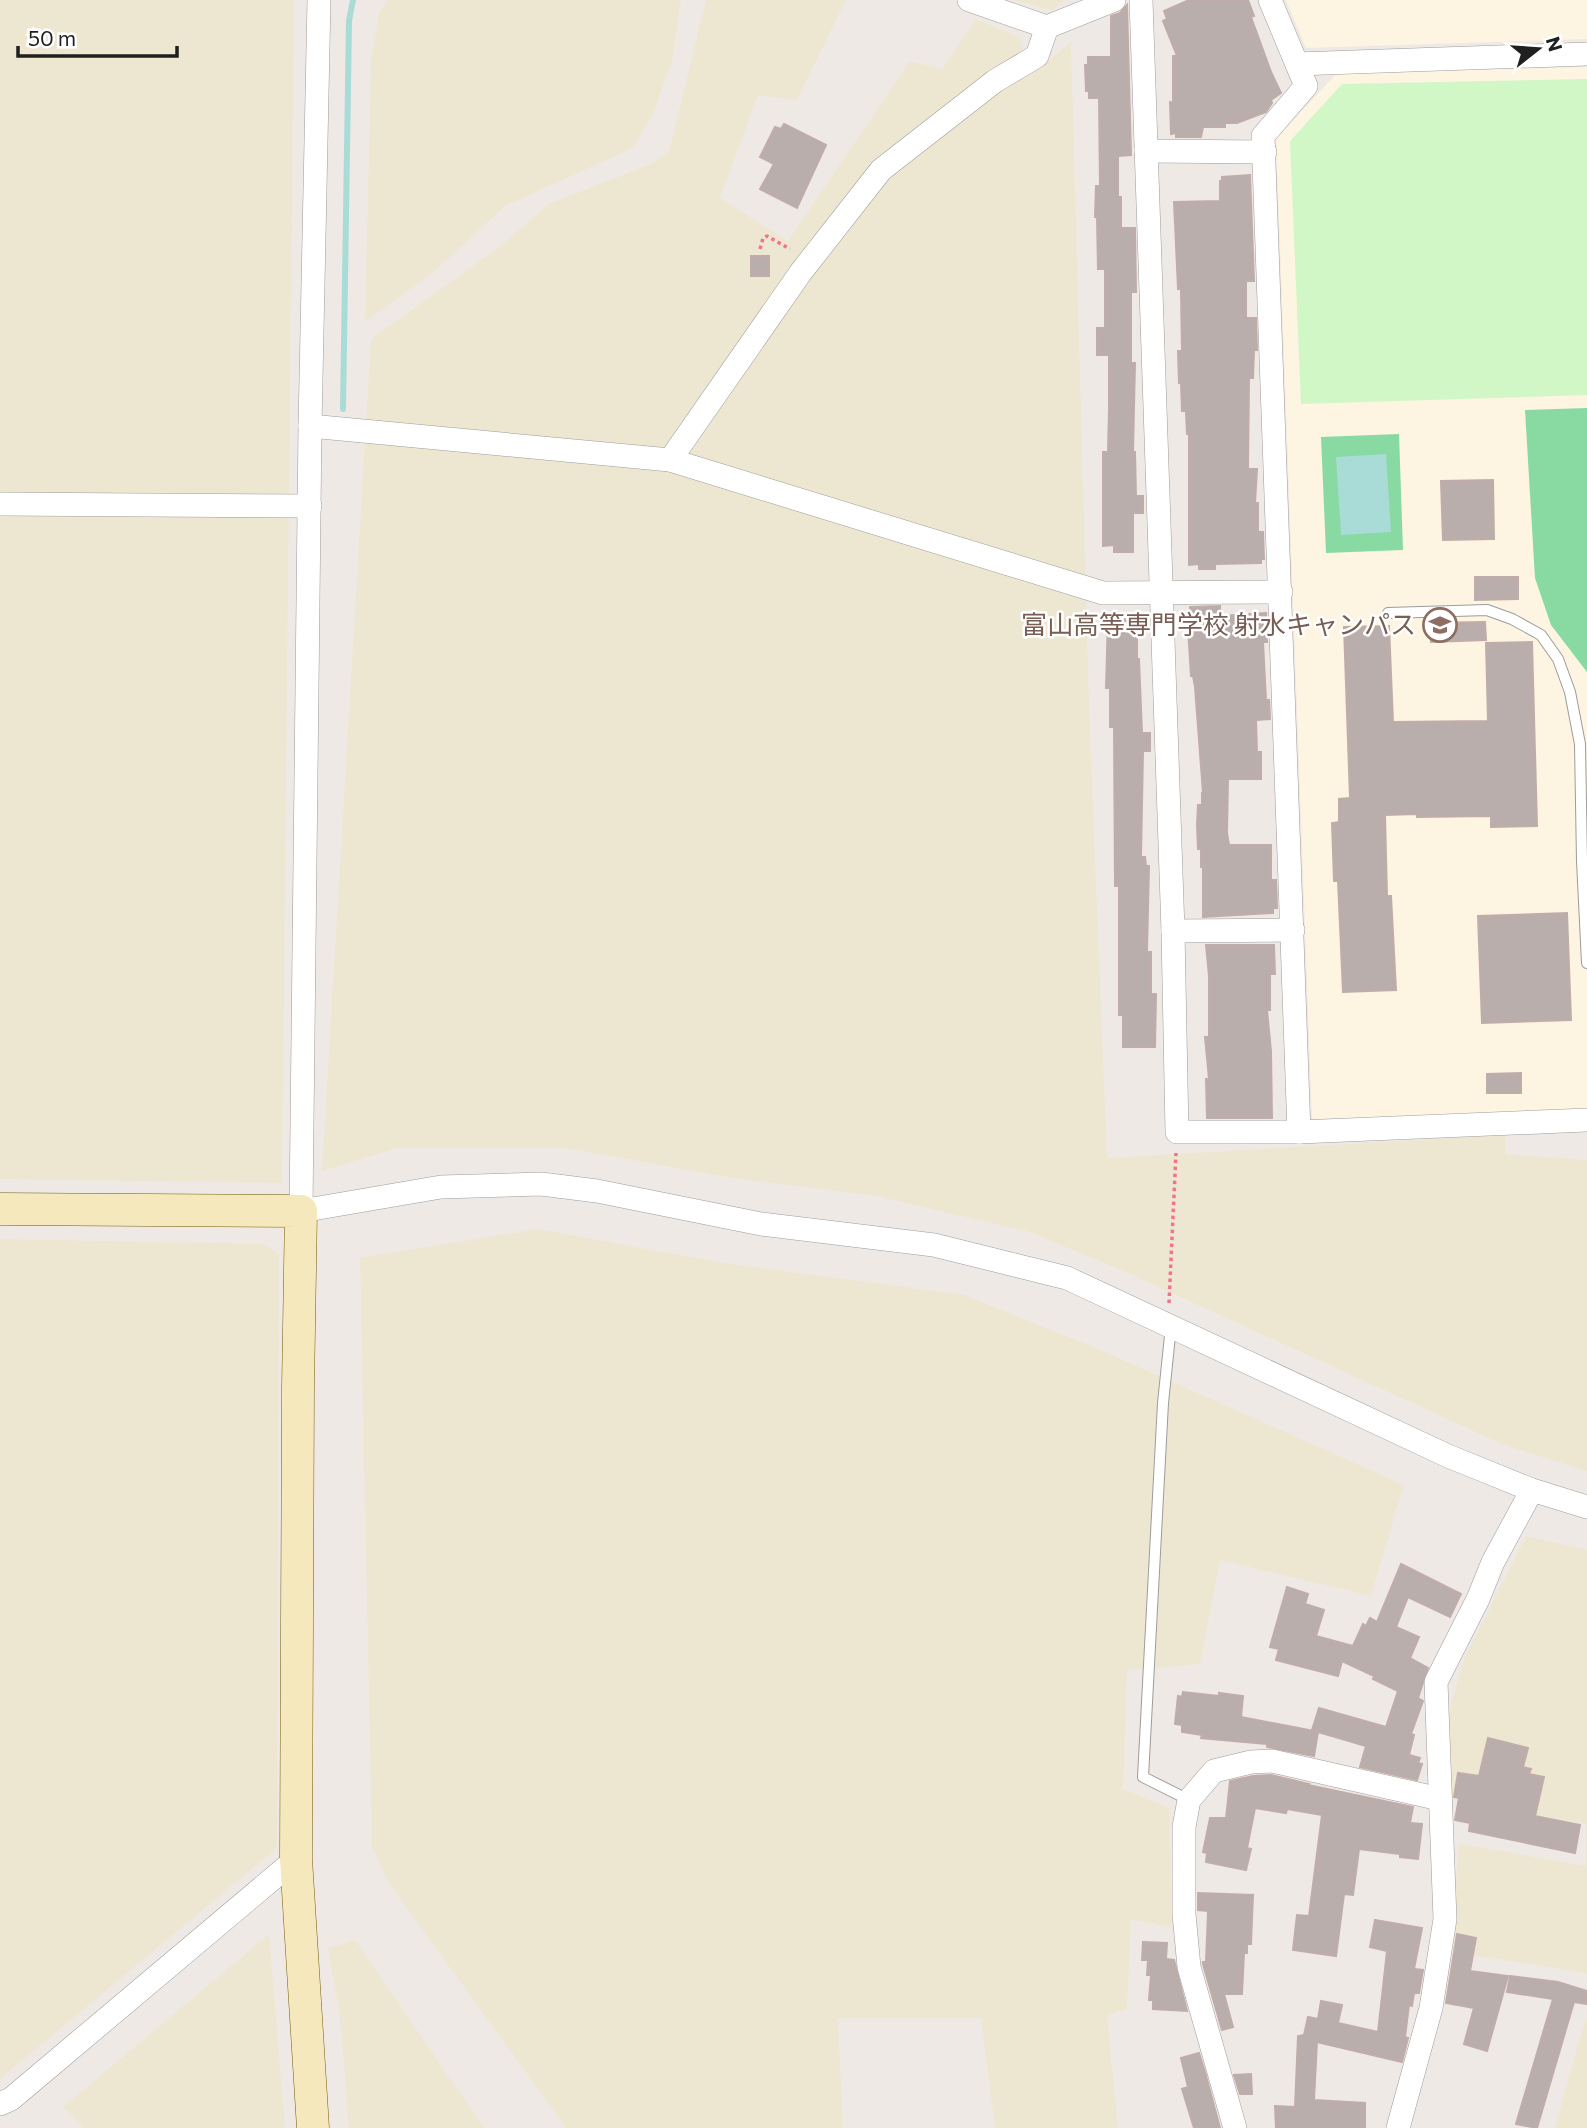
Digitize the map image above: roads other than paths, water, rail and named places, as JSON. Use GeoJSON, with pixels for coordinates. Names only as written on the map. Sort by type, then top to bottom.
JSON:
{"type":"FeatureCollection","features":[{"type":"Feature","properties":{"kind":"street"},"geometry":{"type":"LineString","coordinates":[[313,2128],[296,1859],[298,1401],[312,1209],[310,506],[315,427],[319,0]]}},
{"type":"Feature","properties":{"kind":"street"},"geometry":{"type":"LineString","coordinates":[[969,0],[1047,27],[1114,0]]}},
{"type":"Feature","properties":{"kind":"street"},"geometry":{"type":"LineString","coordinates":[[1141,0],[1173,931],[1177,1132],[1299,1132],[1587,1120]]}},
{"type":"Feature","properties":{"kind":"street"},"geometry":{"type":"LineString","coordinates":[[1270,0],[1306,86],[1263,136],[1299,1132]]}},
{"type":"Feature","properties":{"kind":"street"},"geometry":{"type":"LineString","coordinates":[[670,460],[810,261],[881,170],[995,81],[1038,55],[1047,27]]}},
{"type":"Feature","properties":{"kind":"street"},"geometry":{"type":"LineString","coordinates":[[1297,64],[1587,54]]}},
{"type":"Feature","properties":{"kind":"street"},"geometry":{"type":"LineString","coordinates":[[1146,151],[1265,152]]}},
{"type":"Feature","properties":{"kind":"street"},"geometry":{"type":"LineString","coordinates":[[315,427],[670,460],[1103,593],[1281,592]]}},
{"type":"Feature","properties":{"kind":"street"},"geometry":{"type":"LineString","coordinates":[[0,504],[310,506]]}},
{"type":"Feature","properties":{"kind":"street"},"geometry":{"type":"LineString","coordinates":[[1173,931],[1293,930]]}},
{"type":"Feature","properties":{"kind":"street"},"geometry":{"type":"LineString","coordinates":[[0,1209],[312,1209],[441,1187],[541,1184],[597,1191],[761,1224],[934,1245],[1067,1278],[1448,1456],[1532,1490],[1587,1507]]}},
{"type":"Feature","properties":{"kind":"street"},"geometry":{"type":"LineString","coordinates":[[1398,2128],[1431,2008],[1446,1919],[1436,1682],[1478,1600],[1493,1562],[1532,1490]]}},
{"type":"Feature","properties":{"kind":"street"},"geometry":{"type":"LineString","coordinates":[[1235,2128],[1189,1968],[1184,1914],[1184,1827],[1189,1800],[1214,1770],[1251,1762],[1272,1761],[1440,1800]]}},
{"type":"Feature","properties":{"kind":"street"},"geometry":{"type":"LineString","coordinates":[[0,2104],[10,2099],[296,1859]]}},
{"type":"Feature","properties":{"kind":"lane"},"geometry":{"type":"LineString","coordinates":[[1388,613],[1487,610],[1512,619],[1541,635],[1558,659],[1570,692],[1580,744],[1587,963]]}},
{"type":"Feature","properties":{"kind":"lane"},"geometry":{"type":"LineString","coordinates":[[1171,1326],[1162,1416],[1143,1777],[1189,1800]]}},
{"type":"Feature","properties":{"kind":"water"},"geometry":{"type":"Polygon","coordinates":[[[1386,454],[1391,532],[1341,535],[1336,457],[1386,454]]]}},
{"type":"Feature","properties":{"kind":"waterway"},"geometry":{"type":"LineString","coordinates":[[343,409],[349,21],[353,0]]}},
{"type":"Feature","properties":{"kind":"place","name":"富山高等専門学校 射水キャンパス"},"geometry":{"type":"Point","coordinates":[1440,625]}}]}
